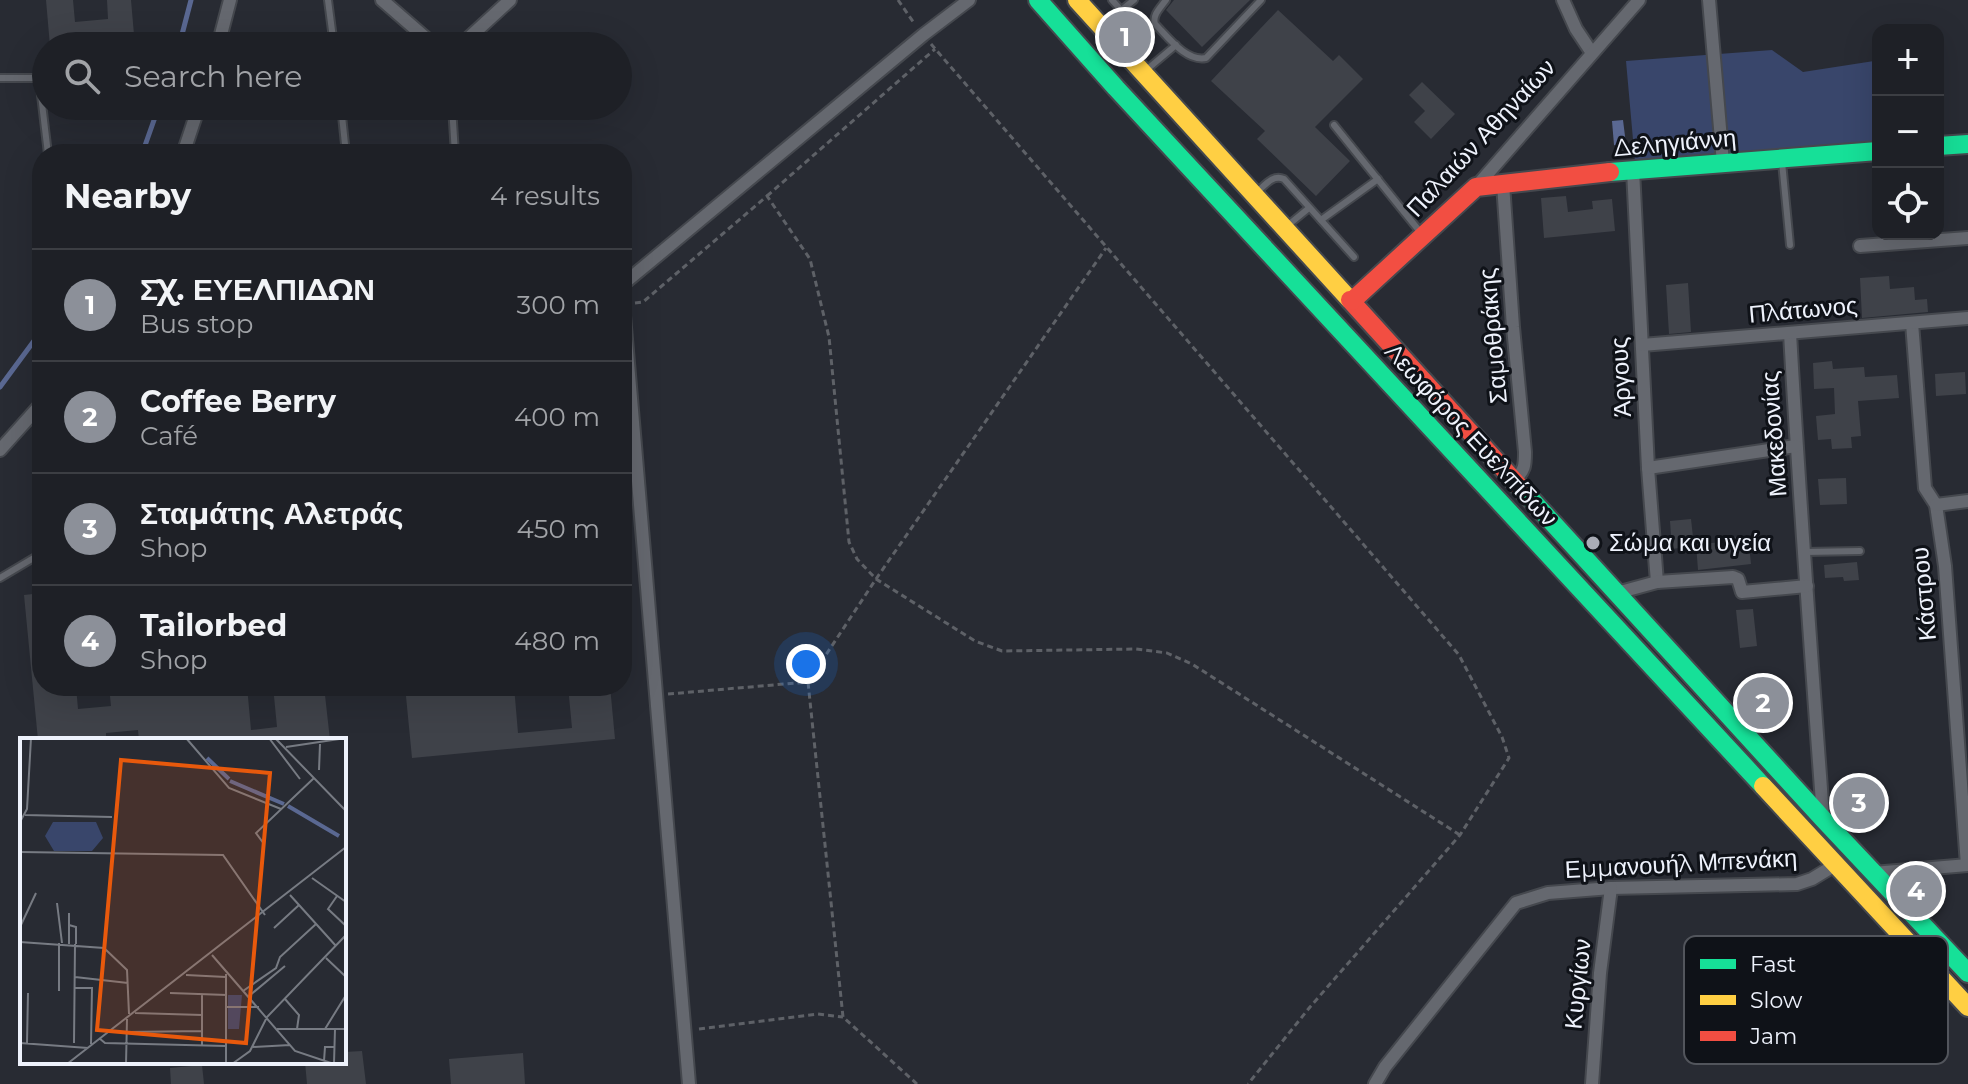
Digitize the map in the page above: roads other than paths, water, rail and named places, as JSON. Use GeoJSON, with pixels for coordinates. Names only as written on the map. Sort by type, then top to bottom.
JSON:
{"type":"FeatureCollection","features":[{"type":"Feature","properties":{"kind":"main road","name":"Λεωφόρος Ευελπίδων"},"geometry":{"type":"LineString","coordinates":[[1038,0],[1902,936]]}},
{"type":"Feature","properties":{"kind":"main road","name":"Λεωφόρος Ευελπίδων"},"geometry":{"type":"LineString","coordinates":[[1077,0],[1933,936]]}},
{"type":"Feature","properties":{"kind":"main road"},"geometry":{"type":"LineString","coordinates":[[1944,146],[1968,144]]}},
{"type":"Feature","properties":{"kind":"main road","name":"Δεληγιάννη"},"geometry":{"type":"LineString","coordinates":[[1476,187],[1633,170],[1872,151]]}},
{"type":"Feature","properties":{"kind":"main road","name":"Παλαιών Αθηναίων"},"geometry":{"type":"LineString","coordinates":[[1352,301],[1476,187]]}},
{"type":"Feature","properties":{"kind":"main road","name":"Λεωφόρος Ευελπίδων"},"geometry":{"type":"LineString","coordinates":[[1948,952],[1968,973]]}},
{"type":"Feature","properties":{"kind":"main road","name":"Λεωφόρος Ευελπίδων"},"geometry":{"type":"LineString","coordinates":[[1948,986],[1968,1007]]}},
{"type":"Feature","properties":{"kind":"street"},"geometry":{"type":"LineString","coordinates":[[222,32],[230,0]]}},
{"type":"Feature","properties":{"kind":"street"},"geometry":{"type":"LineString","coordinates":[[382,0],[419,32]]}},
{"type":"Feature","properties":{"kind":"street"},"geometry":{"type":"LineString","coordinates":[[475,32],[510,0]]}},
{"type":"Feature","properties":{"kind":"street"},"geometry":{"type":"LineString","coordinates":[[632,277],[969,0]]}},
{"type":"Feature","properties":{"kind":"street"},"geometry":{"type":"LineString","coordinates":[[1563,0],[1576,29],[1592,53]]}},
{"type":"Feature","properties":{"kind":"street"},"geometry":{"type":"LineString","coordinates":[[1619,0],[1629,11]]}},
{"type":"Feature","properties":{"kind":"street","name":"Παλαιών Αθηναίων"},"geometry":{"type":"LineString","coordinates":[[1476,187],[1639,0]]}},
{"type":"Feature","properties":{"kind":"street"},"geometry":{"type":"LineString","coordinates":[[1709,0],[1723,163]]}},
{"type":"Feature","properties":{"kind":"street"},"geometry":{"type":"LineString","coordinates":[[186,144],[194,120]]}},
{"type":"Feature","properties":{"kind":"street","name":"Άργους"},"geometry":{"type":"LineString","coordinates":[[1633,170],[1657,582]]}},
{"type":"Feature","properties":{"kind":"street","name":"Σαμοθράκης"},"geometry":{"type":"LineString","coordinates":[[1503,184],[1526,467],[1514,480]]}},
{"type":"Feature","properties":{"kind":"street"},"geometry":{"type":"LineString","coordinates":[[1860,246],[1968,238]]}},
{"type":"Feature","properties":{"kind":"street","name":"Πλάτωνος"},"geometry":{"type":"LineString","coordinates":[[1642,345],[1968,318]]}},
{"type":"Feature","properties":{"kind":"street","name":"Κάστρου"},"geometry":{"type":"LineString","coordinates":[[1912,323],[1925,488],[1936,505],[1945,566],[1968,865]]}},
{"type":"Feature","properties":{"kind":"street","name":"Μακεδονίας"},"geometry":{"type":"LineString","coordinates":[[1790,333],[1823,819]]}},
{"type":"Feature","properties":{"kind":"street"},"geometry":{"type":"LineString","coordinates":[[632,411],[689,1084]]}},
{"type":"Feature","properties":{"kind":"street"},"geometry":{"type":"LineString","coordinates":[[0,450],[32,414]]}},
{"type":"Feature","properties":{"kind":"street"},"geometry":{"type":"LineString","coordinates":[[1648,468],[1796,446]]}},
{"type":"Feature","properties":{"kind":"street"},"geometry":{"type":"LineString","coordinates":[[1936,505],[1968,501]]}},
{"type":"Feature","properties":{"kind":"street"},"geometry":{"type":"LineString","coordinates":[[1615,591],[1657,582],[1733,577],[1738,579],[1742,592],[1807,586]]}},
{"type":"Feature","properties":{"kind":"street"},"geometry":{"type":"LineString","coordinates":[[1954,682],[1968,680]]}},
{"type":"Feature","properties":{"kind":"street","name":"Εμμανουήλ Μπενάκη"},"geometry":{"type":"LineString","coordinates":[[1375,1084],[1385,1067],[1516,903],[1548,893],[1611,888],[1797,884],[1835,865]]}},
{"type":"Feature","properties":{"kind":"street"},"geometry":{"type":"LineString","coordinates":[[1873,873],[1968,865]]}},
{"type":"Feature","properties":{"kind":"street","name":"Κυργίων"},"geometry":{"type":"LineString","coordinates":[[1592,1084],[1600,973],[1611,888]]}},
{"type":"Feature","properties":{"kind":"lane"},"geometry":{"type":"LineString","coordinates":[[328,0],[332,32]]}},
{"type":"Feature","properties":{"kind":"lane"},"geometry":{"type":"LineString","coordinates":[[1112,0],[1121,10]]}},
{"type":"Feature","properties":{"kind":"lane"},"geometry":{"type":"LineString","coordinates":[[1101,27],[1134,0]]}},
{"type":"Feature","properties":{"kind":"lane"},"geometry":{"type":"LineString","coordinates":[[1166,0],[1155,15],[1155,24],[1190,57],[1198,60],[1206,58],[1261,0]]}},
{"type":"Feature","properties":{"kind":"lane"},"geometry":{"type":"LineString","coordinates":[[1143,72],[1176,45]]}},
{"type":"Feature","properties":{"kind":"lane"},"geometry":{"type":"LineString","coordinates":[[0,78],[32,78]]}},
{"type":"Feature","properties":{"kind":"lane"},"geometry":{"type":"LineString","coordinates":[[44,120],[47,144]]}},
{"type":"Feature","properties":{"kind":"lane"},"geometry":{"type":"LineString","coordinates":[[342,120],[345,144]]}},
{"type":"Feature","properties":{"kind":"lane"},"geometry":{"type":"LineString","coordinates":[[453,120],[454,144]]}},
{"type":"Feature","properties":{"kind":"lane"},"geometry":{"type":"LineString","coordinates":[[1334,125],[1424,236]]}},
{"type":"Feature","properties":{"kind":"lane"},"geometry":{"type":"LineString","coordinates":[[1782,158],[1790,245]]}},
{"type":"Feature","properties":{"kind":"lane"},"geometry":{"type":"LineString","coordinates":[[1254,194],[1274,177],[1284,179],[1354,257]]}},
{"type":"Feature","properties":{"kind":"lane"},"geometry":{"type":"LineString","coordinates":[[1321,220],[1378,179]]}},
{"type":"Feature","properties":{"kind":"lane"},"geometry":{"type":"LineString","coordinates":[[1285,228],[1309,208]]}},
{"type":"Feature","properties":{"kind":"lane"},"geometry":{"type":"LineString","coordinates":[[1805,552],[1860,551]]}},
{"type":"Feature","properties":{"kind":"lane"},"geometry":{"type":"LineString","coordinates":[[0,578],[32,559]]}},
{"type":"Feature","properties":{"kind":"waterway"},"geometry":{"type":"LineString","coordinates":[[183,32],[191,0]]}},
{"type":"Feature","properties":{"kind":"waterway"},"geometry":{"type":"LineString","coordinates":[[146,144],[154,120]]}},
{"type":"Feature","properties":{"kind":"waterway"},"geometry":{"type":"LineString","coordinates":[[0,387],[32,344]]}},
{"type":"Feature","properties":{"kind":"place","name":"ΣΧ. ΕΥΕΛΠΙΔΩΝ"},"geometry":{"type":"Point","coordinates":[1125,37]}},
{"type":"Feature","properties":{"kind":"place","name":"Σώμα και υγεία"},"geometry":{"type":"Point","coordinates":[1593,543]}},
{"type":"Feature","properties":{"kind":"place","name":"Coffee Berry"},"geometry":{"type":"Point","coordinates":[1763,703]}},
{"type":"Feature","properties":{"kind":"place","name":"Σταμάτης Αλετράς"},"geometry":{"type":"Point","coordinates":[1859,803]}},
{"type":"Feature","properties":{"kind":"place","name":"Tailorbed"},"geometry":{"type":"Point","coordinates":[1916,891]}}]}
